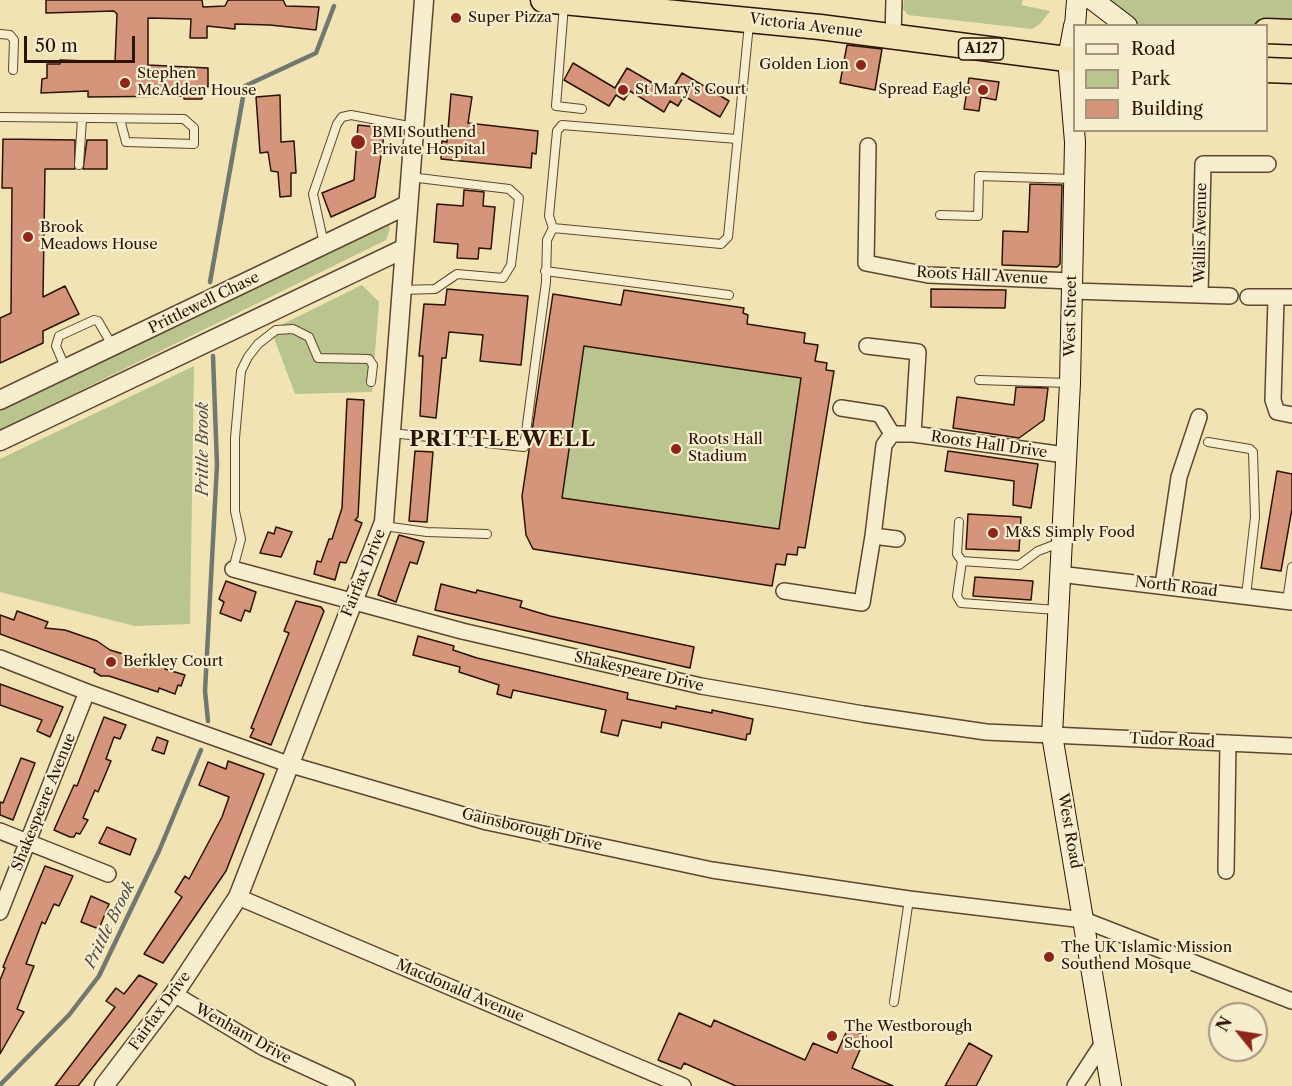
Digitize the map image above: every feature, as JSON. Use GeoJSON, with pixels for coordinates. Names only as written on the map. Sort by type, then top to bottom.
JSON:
{"type":"FeatureCollection","features":[{"type":"Feature","properties":{"kind":"highway","name":"Victoria Avenue"},"geometry":{"type":"LineString","coordinates":[[554,1],[750,20],[1072,58]]}},
{"type":"Feature","properties":{"kind":"highway"},"geometry":{"type":"LineString","coordinates":[[1268,31],[1292,32]]}},
{"type":"Feature","properties":{"kind":"highway"},"geometry":{"type":"LineString","coordinates":[[1268,70],[1292,71]]}},
{"type":"Feature","properties":{"kind":"main road","name":"West Street"},"geometry":{"type":"LineString","coordinates":[[1075,24],[1077,0]]}},
{"type":"Feature","properties":{"kind":"main road"},"geometry":{"type":"LineString","coordinates":[[1093,0],[1124,24]]}},
{"type":"Feature","properties":{"kind":"main road","name":"West Street"},"geometry":{"type":"LineString","coordinates":[[1072,58],[1073,86]]}},
{"type":"Feature","properties":{"kind":"main road","name":"West Street"},"geometry":{"type":"LineString","coordinates":[[1059,574],[1070,383],[1075,132]]}},
{"type":"Feature","properties":{"kind":"main road","name":"West Road"},"geometry":{"type":"LineString","coordinates":[[1059,574],[1052,735],[1111,1086]]}},
{"type":"Feature","properties":{"kind":"street","name":"Fairfax Drive"},"geometry":{"type":"LineString","coordinates":[[104,1086],[174,994],[238,897],[382,526],[392,433],[400,287],[424,0]]}},
{"type":"Feature","properties":{"kind":"street"},"geometry":{"type":"LineString","coordinates":[[893,37],[894,0]]}},
{"type":"Feature","properties":{"kind":"street","name":"Roots Hall Avenue"},"geometry":{"type":"LineString","coordinates":[[868,146],[866,263],[928,275],[1072,286]]}},
{"type":"Feature","properties":{"kind":"street","name":"Wallis Avenue"},"geometry":{"type":"LineString","coordinates":[[1200,295],[1203,164],[1268,164]]}},
{"type":"Feature","properties":{"kind":"street","name":"Prittlewell Chase"},"geometry":{"type":"LineString","coordinates":[[0,400],[407,205]]}},
{"type":"Feature","properties":{"kind":"street"},"geometry":{"type":"LineString","coordinates":[[0,441],[404,249]]}},
{"type":"Feature","properties":{"kind":"street"},"geometry":{"type":"LineString","coordinates":[[375,263],[387,267],[400,287]]}},
{"type":"Feature","properties":{"kind":"street"},"geometry":{"type":"LineString","coordinates":[[1072,286],[1230,296]]}},
{"type":"Feature","properties":{"kind":"street"},"geometry":{"type":"LineString","coordinates":[[1248,297],[1276,299],[1292,297]]}},
{"type":"Feature","properties":{"kind":"street"},"geometry":{"type":"LineString","coordinates":[[1276,299],[1273,400],[1276,412],[1292,416]]}},
{"type":"Feature","properties":{"kind":"street","name":"Roots Hall Drive"},"geometry":{"type":"LineString","coordinates":[[867,346],[918,352],[913,434]]}},
{"type":"Feature","properties":{"kind":"street"},"geometry":{"type":"LineString","coordinates":[[784,591],[862,603],[884,445],[892,434],[880,414],[841,408]]}},
{"type":"Feature","properties":{"kind":"street"},"geometry":{"type":"LineString","coordinates":[[1163,585],[1179,477],[1199,417]]}},
{"type":"Feature","properties":{"kind":"street","name":"Roots Hall Drive"},"geometry":{"type":"LineString","coordinates":[[892,434],[913,434],[1065,455]]}},
{"type":"Feature","properties":{"kind":"street"},"geometry":{"type":"LineString","coordinates":[[873,536],[897,539]]}},
{"type":"Feature","properties":{"kind":"street","name":"Shakespeare Drive"},"geometry":{"type":"LineString","coordinates":[[233,568],[352,603],[701,686],[986,732],[1052,735]]}},
{"type":"Feature","properties":{"kind":"street","name":"North Road"},"geometry":{"type":"LineString","coordinates":[[1059,574],[1290,601]]}},
{"type":"Feature","properties":{"kind":"street","name":"Gainsborough Drive"},"geometry":{"type":"LineString","coordinates":[[0,657],[87,692],[288,764],[487,822],[712,870],[909,899],[1084,920],[1292,1001]]}},
{"type":"Feature","properties":{"kind":"street","name":"Shakespeare Avenue"},"geometry":{"type":"LineString","coordinates":[[0,912],[87,692]]}},
{"type":"Feature","properties":{"kind":"street","name":"Tudor Road"},"geometry":{"type":"LineString","coordinates":[[1052,735],[1292,746]]}},
{"type":"Feature","properties":{"kind":"street"},"geometry":{"type":"LineString","coordinates":[[1226,871],[1228,743]]}},
{"type":"Feature","properties":{"kind":"street"},"geometry":{"type":"LineString","coordinates":[[0,831],[108,874]]}},
{"type":"Feature","properties":{"kind":"street","name":"Macdonald Avenue"},"geometry":{"type":"LineString","coordinates":[[238,897],[683,1086]]}},
{"type":"Feature","properties":{"kind":"street","name":"Wenham Drive"},"geometry":{"type":"LineString","coordinates":[[174,994],[264,1048],[347,1086]]}},
{"type":"Feature","properties":{"kind":"street"},"geometry":{"type":"LineString","coordinates":[[1075,1086],[1103,1043]]}},
{"type":"Feature","properties":{"kind":"lane"},"geometry":{"type":"LineString","coordinates":[[554,1],[556,106],[582,109]]}},
{"type":"Feature","properties":{"kind":"lane"},"geometry":{"type":"LineString","coordinates":[[553,228],[721,244],[728,237],[750,20]]}},
{"type":"Feature","properties":{"kind":"lane"},"geometry":{"type":"LineString","coordinates":[[0,34],[10,35],[14,40],[13,70]]}},
{"type":"Feature","properties":{"kind":"lane"},"geometry":{"type":"LineString","coordinates":[[324,244],[313,194],[337,124],[342,117],[351,115],[414,127]]}},
{"type":"Feature","properties":{"kind":"lane"},"geometry":{"type":"LineString","coordinates":[[0,117],[184,119],[194,128],[194,144],[126,142],[120,119]]}},
{"type":"Feature","properties":{"kind":"lane"},"geometry":{"type":"LineString","coordinates":[[79,165],[82,119]]}},
{"type":"Feature","properties":{"kind":"lane"},"geometry":{"type":"LineString","coordinates":[[392,433],[524,447],[546,282],[547,240],[553,228],[549,216],[557,130],[562,125],[737,139]]}},
{"type":"Feature","properties":{"kind":"lane"},"geometry":{"type":"LineString","coordinates":[[940,215],[978,216],[979,176],[1074,179]]}},
{"type":"Feature","properties":{"kind":"lane"},"geometry":{"type":"LineString","coordinates":[[400,287],[435,289],[458,274],[503,278],[511,266],[519,198],[509,189],[410,177]]}},
{"type":"Feature","properties":{"kind":"lane"},"geometry":{"type":"LineString","coordinates":[[545,271],[729,295]]}},
{"type":"Feature","properties":{"kind":"lane"},"geometry":{"type":"LineString","coordinates":[[66,369],[56,346],[59,336],[85,324],[98,321],[113,347]]}},
{"type":"Feature","properties":{"kind":"lane"},"geometry":{"type":"LineString","coordinates":[[233,568],[241,539],[235,512],[235,438],[241,371],[248,357],[258,344],[276,330],[293,329],[309,337],[318,358],[369,359],[373,365],[371,382]]}},
{"type":"Feature","properties":{"kind":"lane"},"geometry":{"type":"LineString","coordinates":[[979,380],[1070,383]]}},
{"type":"Feature","properties":{"kind":"lane"},"geometry":{"type":"LineString","coordinates":[[1208,442],[1250,449],[1253,452],[1256,517],[1246,596]]}},
{"type":"Feature","properties":{"kind":"lane"},"geometry":{"type":"LineString","coordinates":[[959,522],[957,554],[962,561],[957,596],[961,603],[1057,610]]}},
{"type":"Feature","properties":{"kind":"lane"},"geometry":{"type":"LineString","coordinates":[[382,526],[427,532],[487,534]]}},
{"type":"Feature","properties":{"kind":"lane"},"geometry":{"type":"LineString","coordinates":[[962,561],[1019,565],[1038,551],[1061,542]]}},
{"type":"Feature","properties":{"kind":"lane"},"geometry":{"type":"LineString","coordinates":[[1290,601],[1292,567]]}},
{"type":"Feature","properties":{"kind":"lane"},"geometry":{"type":"LineString","coordinates":[[894,1002],[909,899]]}},
{"type":"Feature","properties":{"kind":"green space"},"geometry":{"type":"Polygon","coordinates":[[[904,0],[1023,0],[1021,5],[1050,11],[1040,24],[1032,29],[908,15],[903,9],[904,0]]]}},
{"type":"Feature","properties":{"kind":"green space"},"geometry":{"type":"Polygon","coordinates":[[[1100,0],[1292,0],[1292,37],[1268,27],[1268,24],[1130,24],[1100,0]]]}},
{"type":"Feature","properties":{"kind":"green space"},"geometry":{"type":"Polygon","coordinates":[[[387,219],[390,229],[386,240],[0,430],[0,405],[387,219]]]}},
{"type":"Feature","properties":{"kind":"green space"},"geometry":{"type":"Polygon","coordinates":[[[362,285],[379,302],[372,392],[295,394],[271,330],[362,285]]]}},
{"type":"Feature","properties":{"kind":"green space","name":"Roots Hall Stadium"},"geometry":{"type":"Polygon","coordinates":[[[624,290],[744,308],[743,313],[748,315],[747,324],[805,333],[805,343],[818,345],[815,361],[827,363],[826,370],[834,371],[805,548],[798,548],[787,554],[785,565],[776,564],[772,586],[533,549],[526,535],[522,496],[553,295],[621,305],[624,290]]]}},
{"type":"Feature","properties":{"kind":"green space"},"geometry":{"type":"Polygon","coordinates":[[[194,366],[190,624],[135,626],[0,592],[0,459],[194,366]]]}},
{"type":"Feature","properties":{"kind":"building"},"geometry":{"type":"Polygon","coordinates":[[[46,0],[202,0],[203,7],[225,6],[228,0],[283,0],[286,6],[319,7],[316,30],[270,25],[235,24],[235,29],[207,26],[207,38],[190,38],[191,19],[148,18],[148,65],[208,68],[208,87],[203,87],[202,99],[184,99],[184,96],[88,97],[88,91],[41,93],[42,79],[47,78],[47,64],[60,64],[60,60],[115,62],[117,14],[114,11],[46,13],[46,0]]]}},
{"type":"Feature","properties":{"kind":"building","name":"Golden Lion"},"geometry":{"type":"Polygon","coordinates":[[[847,45],[882,49],[875,90],[840,83],[847,45]]]}},
{"type":"Feature","properties":{"kind":"building","name":"St Mary's Court"},"geometry":{"type":"Polygon","coordinates":[[[573,63],[615,88],[627,68],[670,93],[682,73],[729,101],[720,117],[684,96],[678,106],[670,101],[664,112],[630,91],[624,100],[616,95],[609,106],[564,80],[573,63]]]}},
{"type":"Feature","properties":{"kind":"building","name":"Spread Eagle"},"geometry":{"type":"Polygon","coordinates":[[[969,78],[999,82],[996,100],[981,97],[979,111],[964,109],[969,78]]]}},
{"type":"Feature","properties":{"kind":"building"},"geometry":{"type":"Polygon","coordinates":[[[451,94],[472,97],[468,123],[538,131],[536,154],[532,153],[531,168],[441,159],[442,141],[447,142],[451,94]]]}},
{"type":"Feature","properties":{"kind":"building"},"geometry":{"type":"Polygon","coordinates":[[[280,95],[281,142],[294,141],[296,173],[291,173],[291,196],[280,197],[278,172],[271,171],[268,152],[260,153],[256,97],[280,95]]]}},
{"type":"Feature","properties":{"kind":"building"},"geometry":{"type":"Polygon","coordinates":[[[358,125],[385,128],[375,197],[331,217],[322,193],[354,180],[358,125]]]}},
{"type":"Feature","properties":{"kind":"building","name":"Brook Meadows House"},"geometry":{"type":"Polygon","coordinates":[[[3,139],[75,140],[75,169],[45,169],[43,297],[65,286],[79,314],[43,331],[43,343],[0,363],[0,318],[11,313],[12,188],[2,188],[3,139]]]}},
{"type":"Feature","properties":{"kind":"building"},"geometry":{"type":"Polygon","coordinates":[[[87,140],[107,140],[107,169],[83,169],[87,140]]]}},
{"type":"Feature","properties":{"kind":"building"},"geometry":{"type":"Polygon","coordinates":[[[1030,184],[1062,185],[1060,264],[1057,267],[1002,265],[1003,231],[1028,232],[1030,184]]]}},
{"type":"Feature","properties":{"kind":"building"},"geometry":{"type":"Polygon","coordinates":[[[464,190],[484,192],[483,206],[495,207],[491,249],[479,248],[478,259],[457,258],[458,244],[434,242],[437,204],[463,206],[464,190]]]}},
{"type":"Feature","properties":{"kind":"building"},"geometry":{"type":"Polygon","coordinates":[[[447,289],[528,296],[521,365],[480,361],[483,335],[449,332],[446,358],[442,358],[436,418],[420,416],[423,356],[419,356],[424,304],[445,305],[447,289]]]}},
{"type":"Feature","properties":{"kind":"building"},"geometry":{"type":"Polygon","coordinates":[[[931,289],[1006,290],[1005,308],[931,307],[931,289]]]}},
{"type":"Feature","properties":{"kind":"building"},"geometry":{"type":"Polygon","coordinates":[[[624,290],[744,308],[743,313],[748,315],[747,324],[805,333],[804,343],[818,345],[815,361],[827,363],[826,370],[834,371],[805,548],[798,547],[797,555],[787,554],[785,565],[776,564],[772,586],[533,549],[526,535],[522,496],[553,294],[621,305],[624,290]],[[584,346],[562,498],[779,529],[801,378],[584,346]]]}},
{"type":"Feature","properties":{"kind":"building"},"geometry":{"type":"Polygon","coordinates":[[[1016,387],[1048,388],[1044,420],[1019,438],[953,428],[957,397],[1014,405],[1016,387]]]}},
{"type":"Feature","properties":{"kind":"building"},"geometry":{"type":"Polygon","coordinates":[[[347,399],[364,400],[358,517],[355,520],[362,523],[346,563],[340,562],[335,580],[314,574],[317,561],[321,562],[329,539],[332,539],[342,508],[347,399]]]}},
{"type":"Feature","properties":{"kind":"building"},"geometry":{"type":"Polygon","coordinates":[[[415,451],[433,452],[427,522],[409,521],[415,451]]]}},
{"type":"Feature","properties":{"kind":"building"},"geometry":{"type":"Polygon","coordinates":[[[948,451],[1038,464],[1031,508],[1013,505],[1014,481],[945,471],[948,451]]]}},
{"type":"Feature","properties":{"kind":"building"},"geometry":{"type":"Polygon","coordinates":[[[1277,471],[1292,474],[1292,509],[1281,571],[1261,568],[1277,471]]]}},
{"type":"Feature","properties":{"kind":"building","name":"M&S Simply Food"},"geometry":{"type":"Polygon","coordinates":[[[968,514],[1021,517],[1019,551],[966,549],[968,514]]]}},
{"type":"Feature","properties":{"kind":"building"},"geometry":{"type":"Polygon","coordinates":[[[276,527],[292,532],[281,557],[260,553],[268,532],[274,534],[276,527]]]}},
{"type":"Feature","properties":{"kind":"building"},"geometry":{"type":"Polygon","coordinates":[[[399,535],[424,542],[417,564],[410,562],[396,602],[378,595],[399,535]]]}},
{"type":"Feature","properties":{"kind":"building"},"geometry":{"type":"Polygon","coordinates":[[[975,577],[1033,581],[1031,600],[973,596],[975,577]]]}},
{"type":"Feature","properties":{"kind":"building"},"geometry":{"type":"Polygon","coordinates":[[[226,581],[256,592],[250,612],[245,610],[241,621],[220,613],[224,602],[219,599],[226,581]]]}},
{"type":"Feature","properties":{"kind":"building"},"geometry":{"type":"Polygon","coordinates":[[[441,584],[522,601],[520,607],[550,616],[694,647],[690,668],[435,610],[441,584]]]}},
{"type":"Feature","properties":{"kind":"building"},"geometry":{"type":"Polygon","coordinates":[[[296,601],[321,607],[324,611],[271,745],[250,737],[254,729],[251,728],[289,633],[284,631],[296,601]]]}},
{"type":"Feature","properties":{"kind":"building"},"geometry":{"type":"Polygon","coordinates":[[[17,611],[48,622],[45,628],[65,630],[97,641],[110,650],[143,660],[145,654],[168,661],[165,669],[185,675],[181,686],[178,685],[175,694],[159,688],[158,692],[109,676],[101,676],[94,672],[95,669],[0,634],[0,615],[14,620],[17,611]]]}},
{"type":"Feature","properties":{"kind":"building"},"geometry":{"type":"Polygon","coordinates":[[[418,636],[454,646],[453,650],[477,658],[628,693],[627,699],[676,709],[676,706],[712,713],[712,710],[753,719],[750,734],[747,734],[746,740],[662,722],[661,728],[622,720],[618,736],[601,732],[606,710],[513,690],[511,698],[497,694],[499,685],[459,672],[460,667],[413,655],[418,636]]]}},
{"type":"Feature","properties":{"kind":"building"},"geometry":{"type":"Polygon","coordinates":[[[0,684],[63,707],[50,737],[37,731],[42,720],[0,705],[0,684]]]}},
{"type":"Feature","properties":{"kind":"building"},"geometry":{"type":"Polygon","coordinates":[[[104,717],[126,725],[120,739],[114,737],[106,759],[111,761],[98,792],[95,790],[83,818],[88,820],[80,834],[76,833],[74,837],[70,837],[54,830],[74,785],[77,786],[104,717]]]}},
{"type":"Feature","properties":{"kind":"building"},"geometry":{"type":"Polygon","coordinates":[[[157,737],[168,741],[164,754],[152,750],[157,737]]]}},
{"type":"Feature","properties":{"kind":"building"},"geometry":{"type":"Polygon","coordinates":[[[21,758],[35,763],[13,820],[0,815],[0,802],[3,803],[21,758]]]}},
{"type":"Feature","properties":{"kind":"building"},"geometry":{"type":"Polygon","coordinates":[[[228,761],[264,774],[226,871],[163,963],[144,954],[182,897],[175,892],[185,876],[189,879],[222,817],[229,797],[199,785],[208,762],[226,769],[228,761]]]}},
{"type":"Feature","properties":{"kind":"building"},"geometry":{"type":"Polygon","coordinates":[[[107,827],[136,839],[130,855],[99,843],[107,827]]]}},
{"type":"Feature","properties":{"kind":"building"},"geometry":{"type":"Polygon","coordinates":[[[45,866],[73,876],[59,906],[54,904],[45,924],[42,922],[26,964],[34,966],[17,1009],[24,1012],[0,1054],[0,980],[5,968],[3,967],[45,866]]]}},
{"type":"Feature","properties":{"kind":"building"},"geometry":{"type":"Polygon","coordinates":[[[91,896],[109,904],[99,929],[81,922],[91,896]]]}},
{"type":"Feature","properties":{"kind":"building"},"geometry":{"type":"Polygon","coordinates":[[[139,975],[157,984],[131,1019],[78,1086],[55,1086],[115,1007],[106,1001],[116,988],[124,994],[139,975]]]}},
{"type":"Feature","properties":{"kind":"building"},"geometry":{"type":"Polygon","coordinates":[[[679,1013],[711,1027],[714,1020],[805,1060],[813,1043],[837,1053],[848,1028],[866,1036],[852,1068],[893,1086],[736,1086],[684,1063],[681,1069],[658,1060],[679,1013]]]}},
{"type":"Feature","properties":{"kind":"building"},"geometry":{"type":"Polygon","coordinates":[[[969,1043],[992,1056],[976,1086],[945,1086],[969,1043]]]}},
{"type":"Feature","properties":{"kind":"waterway","name":"Prittle Brook"},"geometry":{"type":"LineString","coordinates":[[210,282],[245,86],[316,53],[334,6]]}},
{"type":"Feature","properties":{"kind":"waterway","name":"Prittle Brook"},"geometry":{"type":"LineString","coordinates":[[208,721],[205,691],[217,465],[213,356]]}},
{"type":"Feature","properties":{"kind":"waterway","name":"Prittle Brook"},"geometry":{"type":"LineString","coordinates":[[0,1085],[69,1015],[99,976],[159,851],[201,750]]}},
{"type":"Feature","properties":{"kind":"place","name":"Super Pizza"},"geometry":{"type":"Point","coordinates":[456,18]}},
{"type":"Feature","properties":{"kind":"place","name":"Golden Lion"},"geometry":{"type":"Point","coordinates":[861,65]}},
{"type":"Feature","properties":{"kind":"place","name":"Stephen McAdden House"},"geometry":{"type":"Point","coordinates":[125,83]}},
{"type":"Feature","properties":{"kind":"place","name":"St Mary's Court"},"geometry":{"type":"Point","coordinates":[623,90]}},
{"type":"Feature","properties":{"kind":"place","name":"Spread Eagle"},"geometry":{"type":"Point","coordinates":[983,90]}},
{"type":"Feature","properties":{"kind":"place","name":"BMI Southend Private Hospital"},"geometry":{"type":"Point","coordinates":[358,142]}},
{"type":"Feature","properties":{"kind":"place","name":"Brook Meadows House"},"geometry":{"type":"Point","coordinates":[28,237]}},
{"type":"Feature","properties":{"kind":"place","name":"Roots Hall Stadium"},"geometry":{"type":"Point","coordinates":[676,449]}},
{"type":"Feature","properties":{"kind":"place","name":"M&S Simply Food"},"geometry":{"type":"Point","coordinates":[993,533]}},
{"type":"Feature","properties":{"kind":"place","name":"Berkley Court"},"geometry":{"type":"Point","coordinates":[111,662]}},
{"type":"Feature","properties":{"kind":"place","name":"The UK Islamic Mission Southend Mosque"},"geometry":{"type":"Point","coordinates":[1049,957]}},
{"type":"Feature","properties":{"kind":"place","name":"The Westborough School"},"geometry":{"type":"Point","coordinates":[832,1036]}},
{"type":"Feature","properties":{"kind":"district","name":"PRITTLEWELL"},"geometry":{"type":"Point","coordinates":[503,440]}}]}
